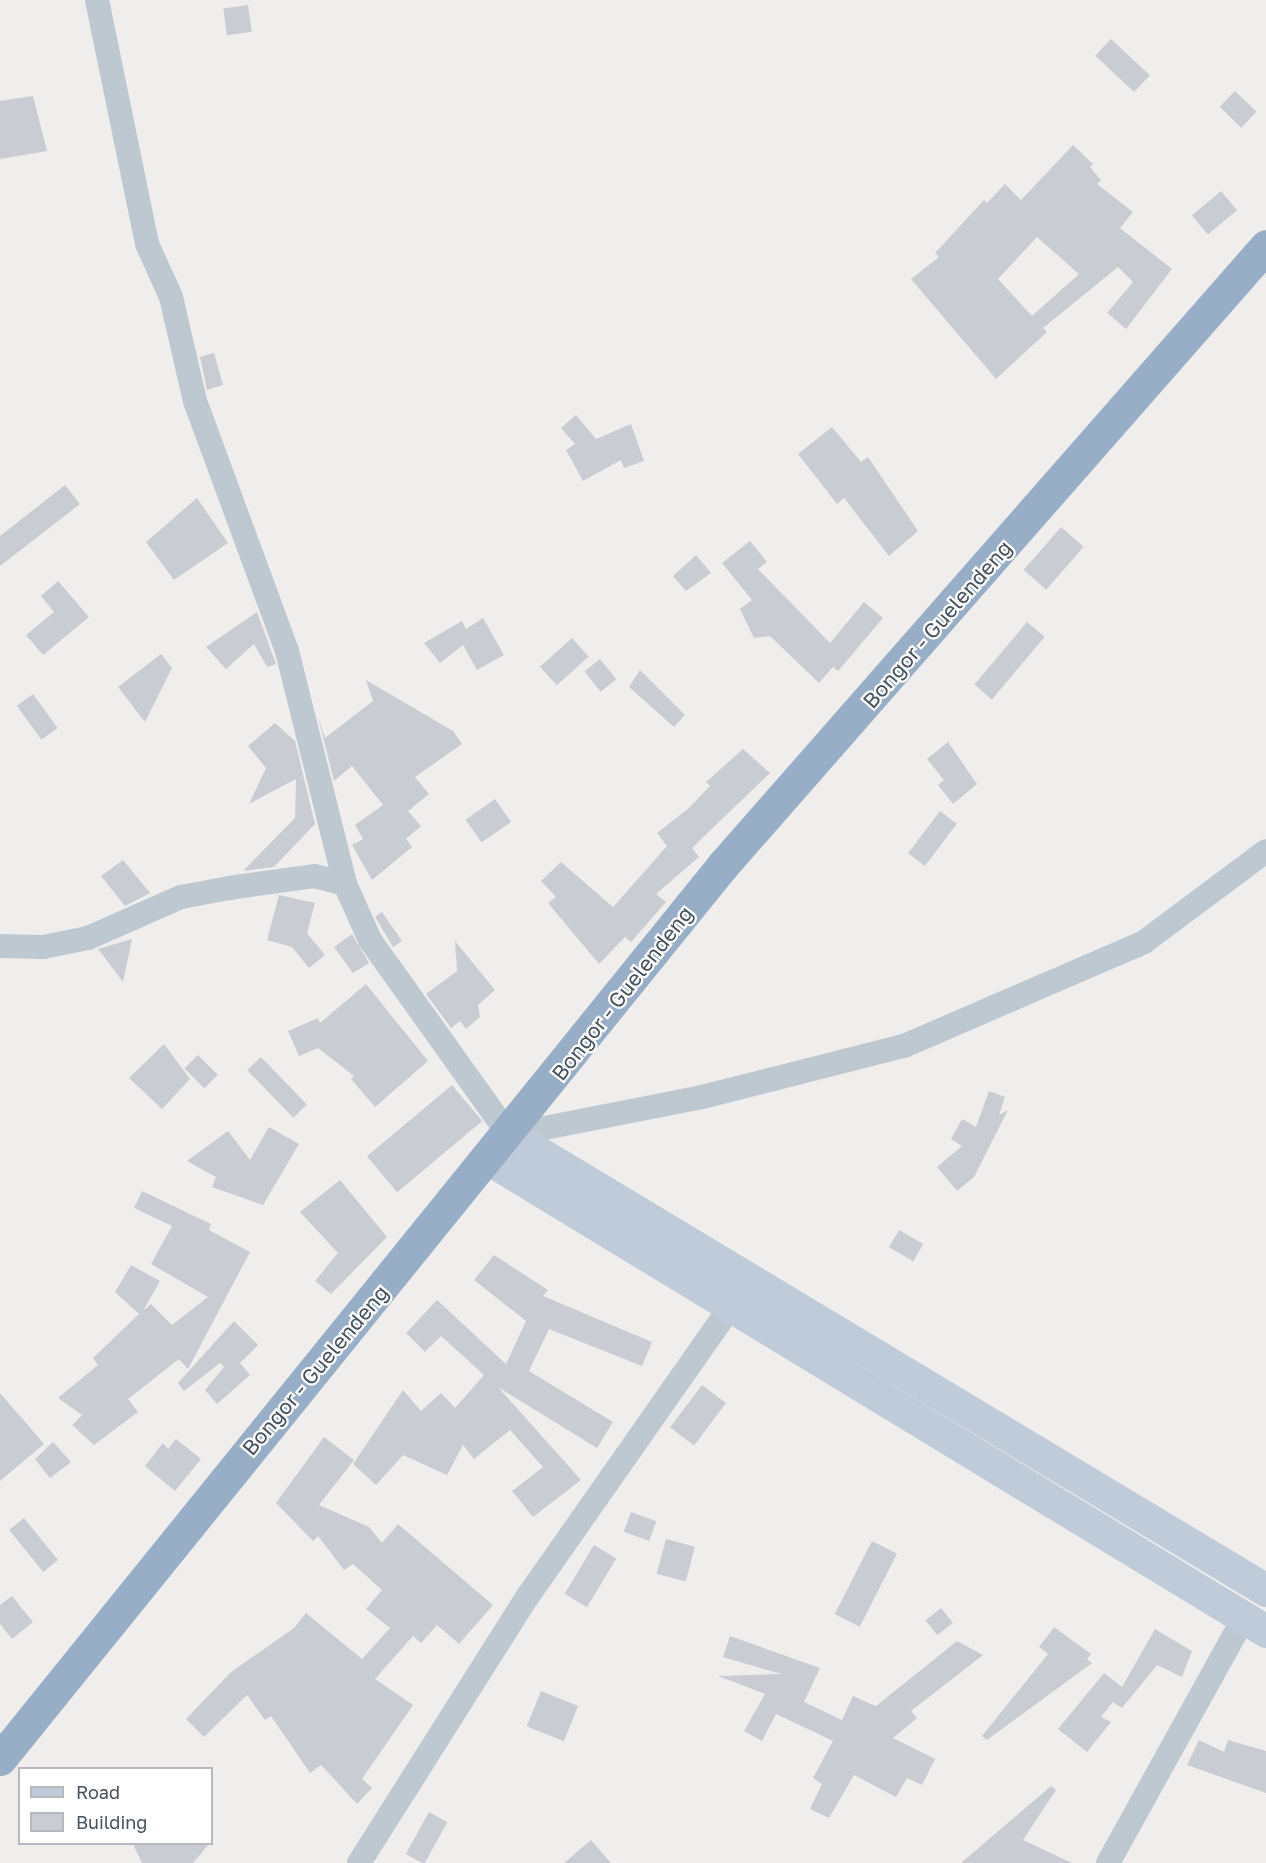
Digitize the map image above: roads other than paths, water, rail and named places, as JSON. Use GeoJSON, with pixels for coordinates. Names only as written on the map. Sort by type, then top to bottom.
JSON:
{"type":"FeatureCollection","features":[{"type":"Feature","properties":{"kind":"highway","name":"Bongor - Guelendeng"},"geometry":{"type":"LineString","coordinates":[[0,1759],[499,1147],[723,865],[1266,246]]}},
{"type":"Feature","properties":{"kind":"main road"},"geometry":{"type":"LineString","coordinates":[[499,1147],[729,1309],[1255,1625]]}},
{"type":"Feature","properties":{"kind":"main road"},"geometry":{"type":"LineString","coordinates":[[499,1147],[1265,1586]]}},
{"type":"Feature","properties":{"kind":"street"},"geometry":{"type":"LineString","coordinates":[[97,0],[147,244],[171,297],[195,401],[287,651],[345,884],[389,969],[499,1147],[904,1046],[1144,942],[1266,851]]}},
{"type":"Feature","properties":{"kind":"street"},"geometry":{"type":"LineString","coordinates":[[0,946],[42,947],[88,938],[181,897],[229,888],[314,876],[345,884]]}},
{"type":"Feature","properties":{"kind":"street"},"geometry":{"type":"LineString","coordinates":[[359,1863],[522,1606],[729,1309]]}},
{"type":"Feature","properties":{"kind":"street"},"geometry":{"type":"LineString","coordinates":[[1108,1863],[1255,1625]]}}]}
